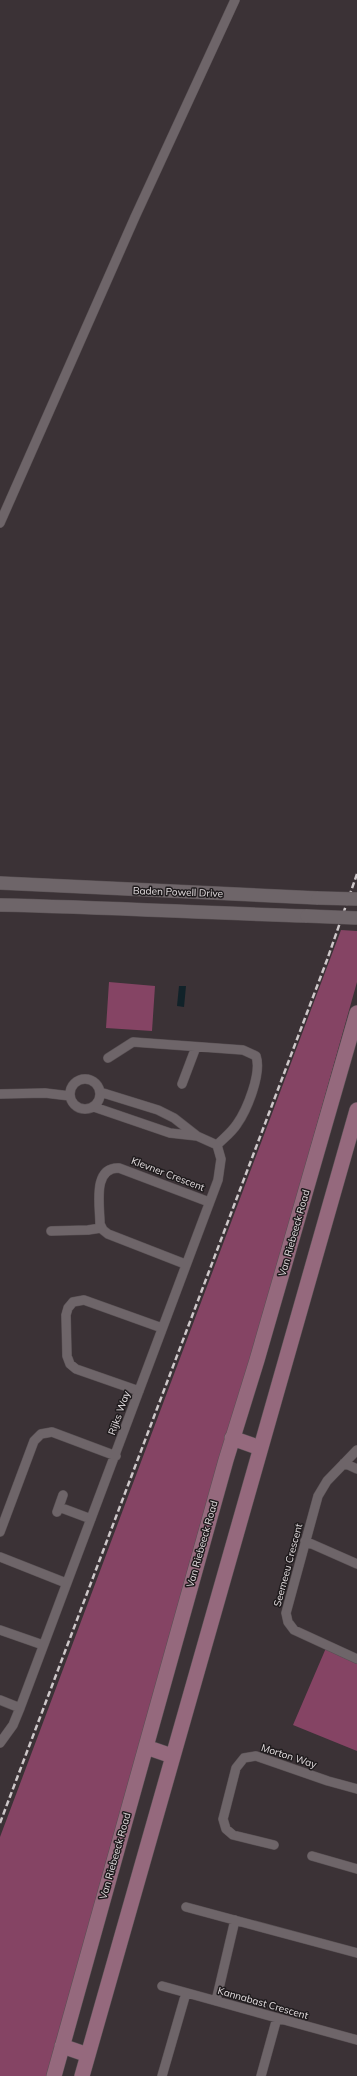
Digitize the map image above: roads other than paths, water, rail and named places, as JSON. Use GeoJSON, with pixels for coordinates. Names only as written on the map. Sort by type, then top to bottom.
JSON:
{"type":"FeatureCollection","features":[{"type":"Feature","properties":{"kind":"main road","name":"Baden Powell Drive"},"geometry":{"type":"LineString","coordinates":[[0,883],[357,899]]}},
{"type":"Feature","properties":{"kind":"main road","name":"Baden Powell Drive"},"geometry":{"type":"LineString","coordinates":[[0,905],[109,907],[199,913],[357,918]]}},
{"type":"Feature","properties":{"kind":"main road","name":"Van Riebeeck Road"},"geometry":{"type":"LineString","coordinates":[[54,2076],[232,1438],[257,1360],[357,1013]]}},
{"type":"Feature","properties":{"kind":"main road"},"geometry":{"type":"LineString","coordinates":[[82,2076],[357,1110]]}},
{"type":"Feature","properties":{"kind":"main road"},"geometry":{"type":"LineString","coordinates":[[232,1438],[260,1448]]}},
{"type":"Feature","properties":{"kind":"main road"},"geometry":{"type":"LineString","coordinates":[[146,1747],[172,1756]]}},
{"type":"Feature","properties":{"kind":"main road"},"geometry":{"type":"LineString","coordinates":[[62,2046],[88,2055]]}},
{"type":"Feature","properties":{"kind":"street"},"geometry":{"type":"LineString","coordinates":[[0,523],[135,217],[235,0]]}},
{"type":"Feature","properties":{"kind":"street"},"geometry":{"type":"LineString","coordinates":[[100,1092],[142,1104],[174,1118],[197,1136],[217,1145],[236,1126],[243,1115],[255,1082],[258,1062],[256,1056],[243,1050],[133,1042],[108,1058]]}},
{"type":"Feature","properties":{"kind":"street"},"geometry":{"type":"LineString","coordinates":[[182,1084],[196,1047]]}},
{"type":"Feature","properties":{"kind":"street"},"geometry":{"type":"LineString","coordinates":[[94,1107],[100,1099],[100,1092],[94,1081],[84,1079],[79,1080],[72,1086],[70,1096],[75,1105],[79,1108],[84,1110],[94,1107],[170,1133],[197,1136]]}},
{"type":"Feature","properties":{"kind":"street"},"geometry":{"type":"LineString","coordinates":[[0,1094],[45,1093],[70,1096]]}},
{"type":"Feature","properties":{"kind":"street"},"geometry":{"type":"LineString","coordinates":[[135,1121],[142,1104]]}},
{"type":"Feature","properties":{"kind":"street","name":"Rijks Way"},"geometry":{"type":"LineString","coordinates":[[0,1743],[13,1725],[20,1708],[42,1645],[116,1456],[221,1169],[221,1159],[217,1145]]}},
{"type":"Feature","properties":{"kind":"street","name":"Klevner Crescent"},"geometry":{"type":"LineString","coordinates":[[101,1228],[100,1182],[105,1172],[111,1168],[123,1169],[209,1202]]}},
{"type":"Feature","properties":{"kind":"street"},"geometry":{"type":"LineString","coordinates":[[51,1231],[88,1230],[101,1228],[108,1234],[185,1264]]}},
{"type":"Feature","properties":{"kind":"street"},"geometry":{"type":"LineString","coordinates":[[139,1391],[76,1369],[70,1364],[67,1356],[66,1312],[73,1302],[84,1300],[162,1328]]}},
{"type":"Feature","properties":{"kind":"street"},"geometry":{"type":"LineString","coordinates":[[0,1532],[34,1441],[39,1436],[52,1432],[116,1456]]}},
{"type":"Feature","properties":{"kind":"street","name":"Seemeeu Crescent"},"geometry":{"type":"LineString","coordinates":[[357,1450],[320,1491],[287,1609],[288,1622],[299,1632],[357,1659]]}},
{"type":"Feature","properties":{"kind":"street"},"geometry":{"type":"LineString","coordinates":[[344,1463],[357,1469]]}},
{"type":"Feature","properties":{"kind":"street"},"geometry":{"type":"LineString","coordinates":[[63,1495],[58,1510],[91,1520]]}},
{"type":"Feature","properties":{"kind":"street"},"geometry":{"type":"LineString","coordinates":[[305,1541],[357,1564]]}},
{"type":"Feature","properties":{"kind":"street"},"geometry":{"type":"LineString","coordinates":[[0,1557],[66,1583]]}},
{"type":"Feature","properties":{"kind":"street"},"geometry":{"type":"LineString","coordinates":[[0,1630],[42,1645]]}},
{"type":"Feature","properties":{"kind":"street"},"geometry":{"type":"LineString","coordinates":[[0,1700],[20,1708]]}},
{"type":"Feature","properties":{"kind":"street","name":"Morton Way"},"geometry":{"type":"LineString","coordinates":[[274,1845],[233,1835],[226,1829],[223,1819],[236,1768],[244,1758],[256,1756],[328,1781],[357,1789]]}},
{"type":"Feature","properties":{"kind":"street"},"geometry":{"type":"LineString","coordinates":[[312,1856],[357,1869]]}},
{"type":"Feature","properties":{"kind":"street"},"geometry":{"type":"LineString","coordinates":[[186,1907],[357,1953]]}},
{"type":"Feature","properties":{"kind":"street"},"geometry":{"type":"LineString","coordinates":[[216,2001],[236,1920]]}},
{"type":"Feature","properties":{"kind":"street","name":"Kannabast Crescent"},"geometry":{"type":"LineString","coordinates":[[162,1986],[357,2040]]}},
{"type":"Feature","properties":{"kind":"street"},"geometry":{"type":"LineString","coordinates":[[162,2076],[186,1993]]}},
{"type":"Feature","properties":{"kind":"street"},"geometry":{"type":"LineString","coordinates":[[261,2076],[277,2018]]}},
{"type":"Feature","properties":{"kind":"water"},"geometry":{"type":"Polygon","coordinates":[[[179,986],[186,986],[184,1007],[177,1006],[179,986]]]}},
{"type":"Feature","properties":{"kind":"railway"},"geometry":{"type":"LineString","coordinates":[[0,1823],[327,960],[357,874]]}}]}
